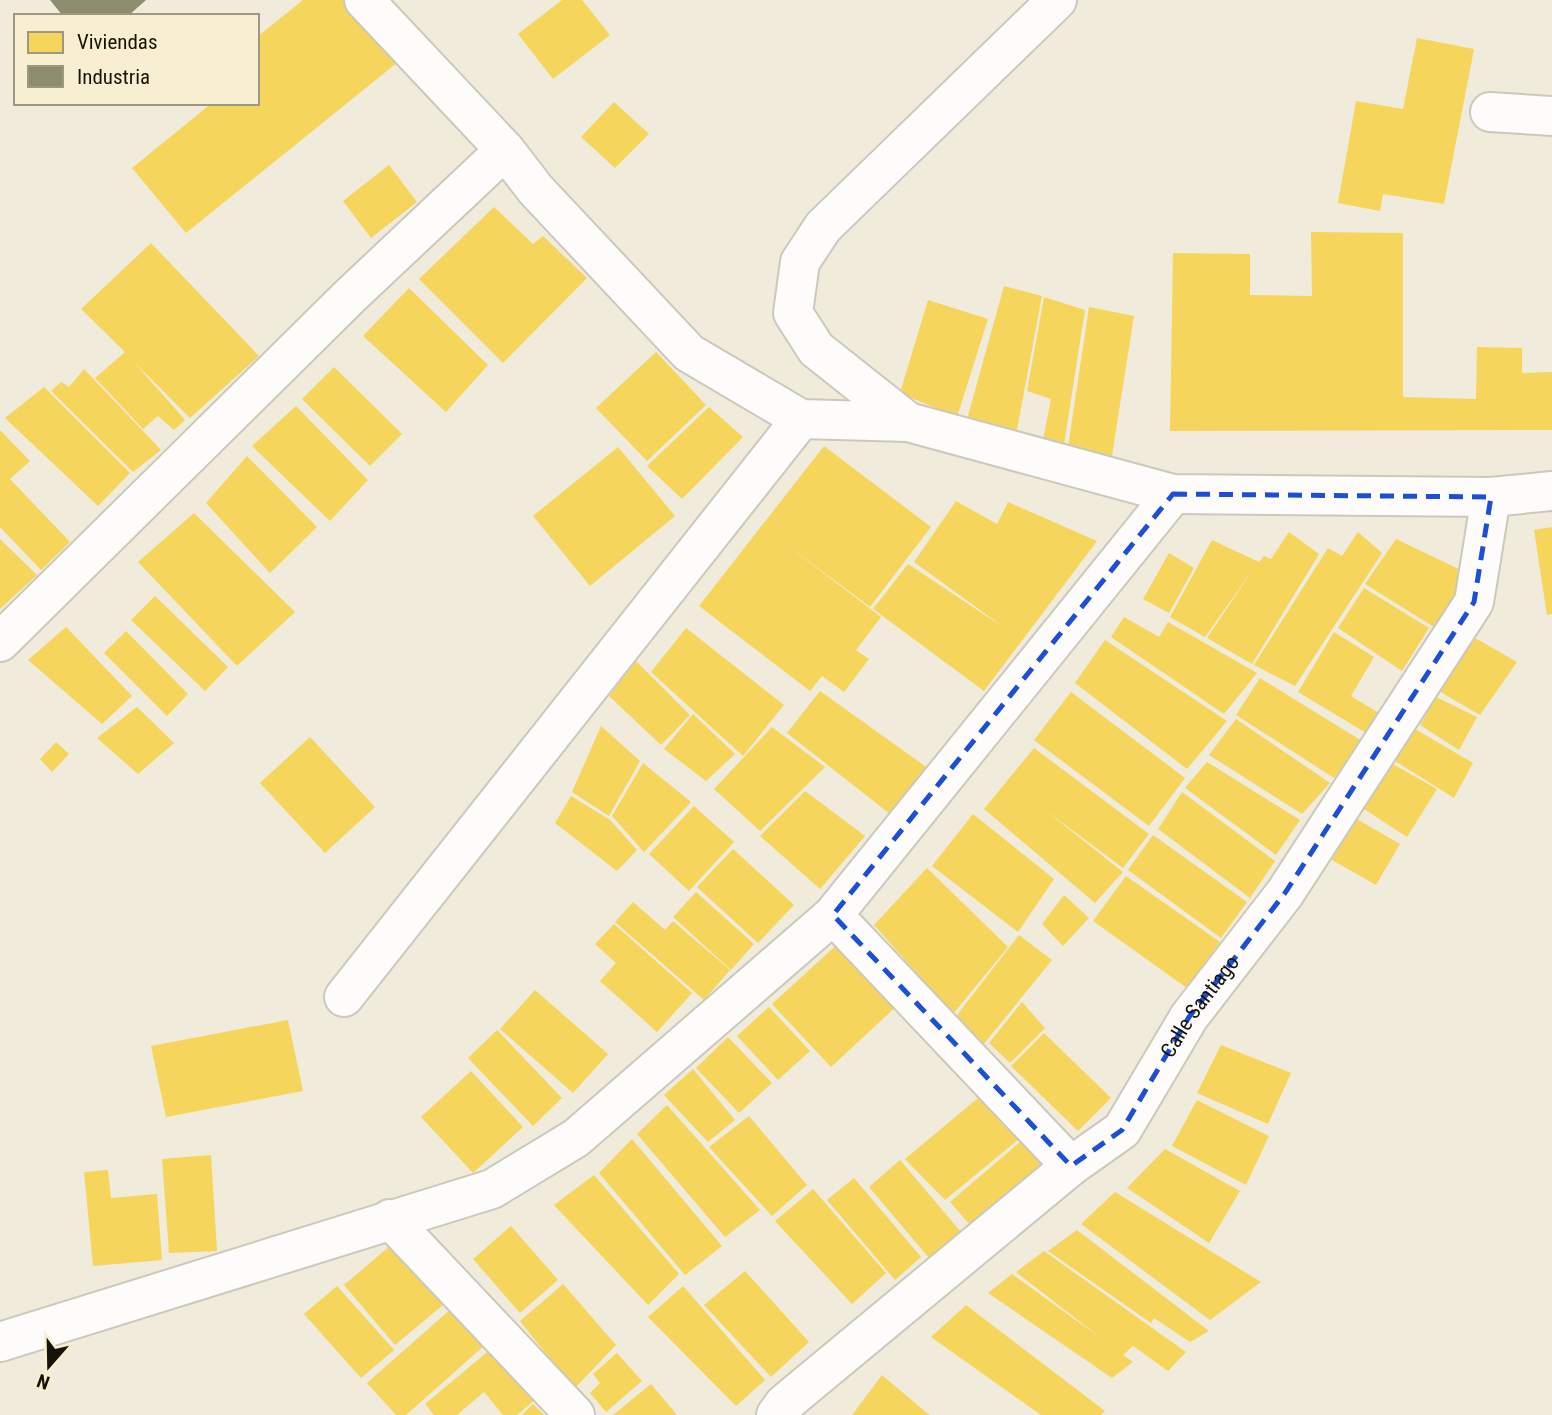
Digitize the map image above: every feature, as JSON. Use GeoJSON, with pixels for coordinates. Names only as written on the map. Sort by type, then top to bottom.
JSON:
{"type":"FeatureCollection","features":[{"type":"Feature","properties":{"kind":"street"},"geometry":{"type":"LineString","coordinates":[[364,0],[505,150],[536,190],[689,352],[801,419],[908,422],[1173,494],[1491,497],[1552,491]]}},
{"type":"Feature","properties":{"kind":"street"},"geometry":{"type":"LineString","coordinates":[[908,422],[816,349],[793,313],[800,262],[823,227],[1057,0]]}},
{"type":"Feature","properties":{"kind":"street"},"geometry":{"type":"LineString","coordinates":[[1490,112],[1552,116]]}},
{"type":"Feature","properties":{"kind":"street"},"geometry":{"type":"LineString","coordinates":[[0,642],[349,297],[505,150]]}},
{"type":"Feature","properties":{"kind":"street"},"geometry":{"type":"LineString","coordinates":[[344,997],[801,419]]}},
{"type":"Feature","properties":{"kind":"street"},"geometry":{"type":"LineString","coordinates":[[0,1342],[492,1189],[576,1138],[833,915],[1173,494]]}},
{"type":"Feature","properties":{"kind":"street","name":"Calle Santiago"},"geometry":{"type":"LineString","coordinates":[[776,1415],[784,1404],[1071,1166],[1122,1130],[1189,1017],[1286,893],[1474,602],[1491,497]]}},
{"type":"Feature","properties":{"kind":"street"},"geometry":{"type":"LineString","coordinates":[[833,915],[1071,1166]]}},
{"type":"Feature","properties":{"kind":"street"},"geometry":{"type":"LineString","coordinates":[[390,1219],[575,1415]]}},
{"type":"Feature","properties":{"kind":"highlighted area"},"geometry":{"type":"Polygon","coordinates":[[[1173,494],[1491,497],[1474,602],[1285,893],[1189,1017],[1122,1130],[1071,1166],[833,915],[1173,494]]]}},
{"type":"Feature","properties":{"kind":"building: Viviendas"},"geometry":{"type":"Polygon","coordinates":[[[303,0],[347,0],[398,62],[186,233],[132,168],[210,105],[259,105],[259,35],[303,0]]]}},
{"type":"Feature","properties":{"kind":"building: Viviendas"},"geometry":{"type":"Polygon","coordinates":[[[562,0],[582,0],[610,35],[553,79],[518,34],[562,0]]]}},
{"type":"Feature","properties":{"kind":"building: Viviendas"},"geometry":{"type":"Polygon","coordinates":[[[1417,38],[1474,49],[1444,204],[1383,194],[1380,211],[1338,203],[1356,101],[1403,109],[1417,38]]]}},
{"type":"Feature","properties":{"kind":"building: Viviendas"},"geometry":{"type":"Polygon","coordinates":[[[614,102],[649,134],[615,168],[581,137],[614,102]]]}},
{"type":"Feature","properties":{"kind":"building: Viviendas"},"geometry":{"type":"Polygon","coordinates":[[[389,165],[417,202],[371,238],[343,201],[389,165]]]}},
{"type":"Feature","properties":{"kind":"building: Viviendas"},"geometry":{"type":"Polygon","coordinates":[[[494,207],[533,244],[543,236],[587,278],[503,363],[419,279],[494,207]]]}},
{"type":"Feature","properties":{"kind":"building: Viviendas"},"geometry":{"type":"Polygon","coordinates":[[[1311,232],[1403,233],[1403,397],[1476,399],[1477,347],[1522,348],[1522,373],[1552,372],[1552,430],[1170,431],[1173,253],[1250,254],[1250,295],[1312,296],[1311,232]]]}},
{"type":"Feature","properties":{"kind":"building: Viviendas"},"geometry":{"type":"Polygon","coordinates":[[[151,243],[259,356],[190,418],[133,361],[185,420],[174,430],[158,416],[143,429],[95,378],[125,352],[81,309],[151,243]]]}},
{"type":"Feature","properties":{"kind":"building: Viviendas"},"geometry":{"type":"Polygon","coordinates":[[[1004,286],[1042,296],[1016,435],[966,423],[1004,286]]]}},
{"type":"Feature","properties":{"kind":"building: Viviendas"},"geometry":{"type":"Polygon","coordinates":[[[409,288],[488,365],[446,412],[363,336],[409,288]]]}},
{"type":"Feature","properties":{"kind":"building: Viviendas"},"geometry":{"type":"Polygon","coordinates":[[[1044,297],[1085,310],[1063,451],[1042,445],[1051,399],[1027,391],[1044,297]]]}},
{"type":"Feature","properties":{"kind":"building: Viviendas"},"geometry":{"type":"Polygon","coordinates":[[[928,300],[988,319],[957,417],[900,393],[928,300]]]}},
{"type":"Feature","properties":{"kind":"building: Viviendas"},"geometry":{"type":"Polygon","coordinates":[[[1089,307],[1134,316],[1110,468],[1067,454],[1089,307]]]}},
{"type":"Feature","properties":{"kind":"building: Viviendas"},"geometry":{"type":"Polygon","coordinates":[[[656,352],[706,405],[647,461],[596,408],[656,352]]]}},
{"type":"Feature","properties":{"kind":"building: Viviendas"},"geometry":{"type":"Polygon","coordinates":[[[334,367],[402,434],[370,466],[302,399],[334,367]]]}},
{"type":"Feature","properties":{"kind":"building: Viviendas"},"geometry":{"type":"Polygon","coordinates":[[[84,369],[161,450],[133,472],[51,391],[61,382],[69,387],[84,369]]]}},
{"type":"Feature","properties":{"kind":"building: Viviendas"},"geometry":{"type":"Polygon","coordinates":[[[44,387],[130,473],[98,506],[5,418],[44,387]]]}},
{"type":"Feature","properties":{"kind":"building: Viviendas"},"geometry":{"type":"Polygon","coordinates":[[[296,406],[368,480],[330,521],[252,446],[296,406]]]}},
{"type":"Feature","properties":{"kind":"building: Viviendas"},"geometry":{"type":"Polygon","coordinates":[[[709,407],[743,437],[682,499],[647,466],[709,407]]]}},
{"type":"Feature","properties":{"kind":"building: Viviendas"},"geometry":{"type":"Polygon","coordinates":[[[0,430],[30,461],[10,479],[70,542],[41,570],[0,527],[0,430]]]}},
{"type":"Feature","properties":{"kind":"building: Viviendas"},"geometry":{"type":"Polygon","coordinates":[[[824,446],[931,527],[870,607],[779,539],[881,617],[856,650],[869,659],[844,692],[822,676],[810,691],[699,606],[824,446]]]}},
{"type":"Feature","properties":{"kind":"building: Viviendas"},"geometry":{"type":"Polygon","coordinates":[[[618,447],[675,516],[590,586],[533,516],[618,447]]]}},
{"type":"Feature","properties":{"kind":"building: Viviendas"},"geometry":{"type":"Polygon","coordinates":[[[247,456],[317,527],[270,573],[206,503],[247,456]]]}},
{"type":"Feature","properties":{"kind":"building: Viviendas"},"geometry":{"type":"Polygon","coordinates":[[[956,501],[997,524],[1008,502],[1097,541],[984,691],[873,609],[908,564],[1006,629],[914,562],[956,501]]]}},
{"type":"Feature","properties":{"kind":"building: Viviendas"},"geometry":{"type":"Polygon","coordinates":[[[194,513],[295,612],[237,666],[138,562],[194,513]]]}},
{"type":"Feature","properties":{"kind":"building: Viviendas"},"geometry":{"type":"Polygon","coordinates":[[[1552,527],[1552,614],[1547,615],[1534,530],[1552,527]]]}},
{"type":"Feature","properties":{"kind":"building: Viviendas"},"geometry":{"type":"Polygon","coordinates":[[[1289,532],[1319,554],[1252,664],[1207,638],[1254,568],[1205,637],[1170,617],[1212,540],[1259,562],[1264,556],[1271,559],[1289,532]]]}},
{"type":"Feature","properties":{"kind":"building: Viviendas"},"geometry":{"type":"Polygon","coordinates":[[[1358,532],[1382,553],[1295,686],[1254,665],[1328,548],[1342,556],[1358,532]]]}},
{"type":"Feature","properties":{"kind":"building: Viviendas"},"geometry":{"type":"Polygon","coordinates":[[[0,539],[37,575],[0,609],[0,539]]]}},
{"type":"Feature","properties":{"kind":"building: Viviendas"},"geometry":{"type":"Polygon","coordinates":[[[1396,539],[1469,574],[1434,627],[1365,584],[1396,539]]]}},
{"type":"Feature","properties":{"kind":"building: Viviendas"},"geometry":{"type":"Polygon","coordinates":[[[1169,553],[1194,568],[1169,613],[1143,599],[1169,553]]]}},
{"type":"Feature","properties":{"kind":"building: Viviendas"},"geometry":{"type":"Polygon","coordinates":[[[1364,588],[1429,628],[1402,671],[1338,628],[1364,588]]]}},
{"type":"Feature","properties":{"kind":"building: Viviendas"},"geometry":{"type":"Polygon","coordinates":[[[155,596],[228,667],[205,691],[131,620],[155,596]]]}},
{"type":"Feature","properties":{"kind":"building: Viviendas"},"geometry":{"type":"Polygon","coordinates":[[[1124,617],[1159,637],[1168,622],[1257,673],[1224,714],[1111,637],[1124,617]]]}},
{"type":"Feature","properties":{"kind":"building: Viviendas"},"geometry":{"type":"Polygon","coordinates":[[[66,627],[132,696],[102,724],[28,660],[66,627]]]}},
{"type":"Feature","properties":{"kind":"building: Viviendas"},"geometry":{"type":"Polygon","coordinates":[[[686,628],[784,705],[743,756],[651,672],[686,628]]]}},
{"type":"Feature","properties":{"kind":"building: Viviendas"},"geometry":{"type":"Polygon","coordinates":[[[126,631],[188,694],[167,716],[104,653],[126,631]]]}},
{"type":"Feature","properties":{"kind":"building: Viviendas"},"geometry":{"type":"Polygon","coordinates":[[[1334,632],[1374,657],[1351,696],[1382,715],[1366,733],[1298,692],[1334,632]]]}},
{"type":"Feature","properties":{"kind":"building: Viviendas"},"geometry":{"type":"Polygon","coordinates":[[[1470,635],[1517,662],[1480,715],[1437,690],[1470,635]]]}},
{"type":"Feature","properties":{"kind":"building: Viviendas"},"geometry":{"type":"Polygon","coordinates":[[[1105,640],[1227,721],[1187,769],[1075,683],[1105,640]]]}},
{"type":"Feature","properties":{"kind":"building: Viviendas"},"geometry":{"type":"Polygon","coordinates":[[[636,661],[690,715],[661,745],[609,696],[636,661]]]}},
{"type":"Feature","properties":{"kind":"building: Viviendas"},"geometry":{"type":"Polygon","coordinates":[[[1260,678],[1362,741],[1334,778],[1236,715],[1260,678]]]}},
{"type":"Feature","properties":{"kind":"building: Viviendas"},"geometry":{"type":"Polygon","coordinates":[[[820,691],[929,769],[890,814],[787,733],[820,691]]]}},
{"type":"Feature","properties":{"kind":"building: Viviendas"},"geometry":{"type":"Polygon","coordinates":[[[1071,692],[1185,778],[1149,826],[1034,740],[1071,692]]]}},
{"type":"Feature","properties":{"kind":"building: Viviendas"},"geometry":{"type":"Polygon","coordinates":[[[1436,697],[1477,717],[1459,750],[1420,725],[1436,697]]]}},
{"type":"Feature","properties":{"kind":"building: Viviendas"},"geometry":{"type":"Polygon","coordinates":[[[137,707],[174,743],[138,774],[97,738],[137,707]]]}},
{"type":"Feature","properties":{"kind":"building: Viviendas"},"geometry":{"type":"Polygon","coordinates":[[[693,714],[735,754],[706,781],[664,749],[693,714]]]}},
{"type":"Feature","properties":{"kind":"building: Viviendas"},"geometry":{"type":"Polygon","coordinates":[[[1236,719],[1330,783],[1302,814],[1209,755],[1236,719]]]}},
{"type":"Feature","properties":{"kind":"building: Viviendas"},"geometry":{"type":"Polygon","coordinates":[[[601,726],[640,761],[609,816],[572,792],[601,726]]]}},
{"type":"Feature","properties":{"kind":"building: Viviendas"},"geometry":{"type":"Polygon","coordinates":[[[772,727],[825,767],[760,831],[714,789],[772,727]]]}},
{"type":"Feature","properties":{"kind":"building: Viviendas"},"geometry":{"type":"Polygon","coordinates":[[[1415,729],[1473,763],[1454,798],[1395,761],[1415,729]]]}},
{"type":"Feature","properties":{"kind":"building: Viviendas"},"geometry":{"type":"Polygon","coordinates":[[[310,737],[375,807],[325,853],[260,783],[310,737]]]}},
{"type":"Feature","properties":{"kind":"building: Viviendas"},"geometry":{"type":"Polygon","coordinates":[[[56,742],[69,754],[52,772],[40,759],[56,742]]]}},
{"type":"Feature","properties":{"kind":"building: Viviendas"},"geometry":{"type":"Polygon","coordinates":[[[1034,748],[1149,834],[1123,868],[1045,810],[1123,872],[1095,903],[984,809],[1034,748]]]}},
{"type":"Feature","properties":{"kind":"building: Viviendas"},"geometry":{"type":"Polygon","coordinates":[[[1207,762],[1300,820],[1276,855],[1185,788],[1207,762]]]}},
{"type":"Feature","properties":{"kind":"building: Viviendas"},"geometry":{"type":"Polygon","coordinates":[[[643,763],[691,802],[644,852],[612,816],[643,763]]]}},
{"type":"Feature","properties":{"kind":"building: Viviendas"},"geometry":{"type":"Polygon","coordinates":[[[1391,763],[1437,789],[1407,837],[1361,807],[1391,763]]]}},
{"type":"Feature","properties":{"kind":"building: Viviendas"},"geometry":{"type":"Polygon","coordinates":[[[805,791],[865,836],[820,889],[760,836],[805,791]]]}},
{"type":"Feature","properties":{"kind":"building: Viviendas"},"geometry":{"type":"Polygon","coordinates":[[[1182,792],[1275,861],[1250,898],[1158,829],[1182,792]]]}},
{"type":"Feature","properties":{"kind":"building: Viviendas"},"geometry":{"type":"Polygon","coordinates":[[[571,796],[610,820],[637,850],[617,871],[555,823],[571,796]]]}},
{"type":"Feature","properties":{"kind":"building: Viviendas"},"geometry":{"type":"Polygon","coordinates":[[[694,806],[734,842],[689,891],[649,854],[694,806]]]}},
{"type":"Feature","properties":{"kind":"building: Viviendas"},"geometry":{"type":"Polygon","coordinates":[[[973,814],[1054,879],[1018,932],[932,866],[973,814]]]}},
{"type":"Feature","properties":{"kind":"building: Viviendas"},"geometry":{"type":"Polygon","coordinates":[[[1355,818],[1400,844],[1376,885],[1332,860],[1355,818]]]}},
{"type":"Feature","properties":{"kind":"building: Viviendas"},"geometry":{"type":"Polygon","coordinates":[[[1153,835],[1247,902],[1221,938],[1128,870],[1153,835]]]}},
{"type":"Feature","properties":{"kind":"building: Viviendas"},"geometry":{"type":"Polygon","coordinates":[[[733,849],[794,905],[758,943],[697,887],[733,849]]]}},
{"type":"Feature","properties":{"kind":"building: Viviendas"},"geometry":{"type":"Polygon","coordinates":[[[927,868],[1008,947],[953,1014],[874,925],[927,868]]]}},
{"type":"Feature","properties":{"kind":"building: Viviendas"},"geometry":{"type":"Polygon","coordinates":[[[1126,876],[1220,942],[1187,988],[1093,921],[1126,876]]]}},
{"type":"Feature","properties":{"kind":"building: Viviendas"},"geometry":{"type":"Polygon","coordinates":[[[696,892],[754,944],[731,970],[673,917],[696,892]]]}},
{"type":"Feature","properties":{"kind":"building: Viviendas"},"geometry":{"type":"Polygon","coordinates":[[[1064,895],[1089,918],[1063,946],[1042,924],[1064,895]]]}},
{"type":"Feature","properties":{"kind":"building: Viviendas"},"geometry":{"type":"Polygon","coordinates":[[[633,902],[665,930],[673,921],[730,970],[704,1000],[615,922],[633,902]]]}},
{"type":"Feature","properties":{"kind":"building: Viviendas"},"geometry":{"type":"Polygon","coordinates":[[[614,924],[692,993],[657,1032],[600,981],[616,963],[595,944],[614,924]]]}},
{"type":"Feature","properties":{"kind":"building: Viviendas"},"geometry":{"type":"Polygon","coordinates":[[[1019,935],[1052,960],[983,1045],[957,1015],[1019,935]]]}},
{"type":"Feature","properties":{"kind":"building: Viviendas"},"geometry":{"type":"Polygon","coordinates":[[[841,941],[901,1002],[831,1067],[772,1004],[841,941]]]}},
{"type":"Feature","properties":{"kind":"building: Viviendas"},"geometry":{"type":"Polygon","coordinates":[[[535,990],[608,1054],[573,1093],[500,1029],[535,990]]]}},
{"type":"Feature","properties":{"kind":"building: Viviendas"},"geometry":{"type":"Polygon","coordinates":[[[1022,1002],[1045,1028],[1010,1063],[989,1043],[1022,1002]]]}},
{"type":"Feature","properties":{"kind":"building: Viviendas"},"geometry":{"type":"Polygon","coordinates":[[[769,1007],[810,1051],[778,1080],[737,1036],[769,1007]]]}},
{"type":"Feature","properties":{"kind":"building: Viviendas"},"geometry":{"type":"Polygon","coordinates":[[[288,1020],[303,1091],[166,1117],[151,1046],[288,1020]]]}},
{"type":"Feature","properties":{"kind":"building: Viviendas"},"geometry":{"type":"Polygon","coordinates":[[[497,1030],[562,1098],[533,1126],[468,1058],[497,1030]]]}},
{"type":"Feature","properties":{"kind":"building: Viviendas"},"geometry":{"type":"Polygon","coordinates":[[[1044,1033],[1111,1098],[1078,1131],[1011,1066],[1044,1033]]]}},
{"type":"Feature","properties":{"kind":"building: Viviendas"},"geometry":{"type":"Polygon","coordinates":[[[728,1037],[772,1083],[739,1113],[696,1068],[728,1037]]]}},
{"type":"Feature","properties":{"kind":"building: Viviendas"},"geometry":{"type":"Polygon","coordinates":[[[1221,1045],[1291,1073],[1268,1124],[1197,1093],[1221,1045]]]}},
{"type":"Feature","properties":{"kind":"building: Viviendas"},"geometry":{"type":"Polygon","coordinates":[[[693,1069],[735,1120],[708,1142],[664,1095],[693,1069]]]}},
{"type":"Feature","properties":{"kind":"building: Viviendas"},"geometry":{"type":"Polygon","coordinates":[[[471,1071],[523,1127],[473,1173],[421,1117],[471,1071]]]}},
{"type":"Feature","properties":{"kind":"building: Viviendas"},"geometry":{"type":"Polygon","coordinates":[[[984,1093],[1025,1134],[945,1200],[905,1159],[984,1093]]]}},
{"type":"Feature","properties":{"kind":"building: Viviendas"},"geometry":{"type":"Polygon","coordinates":[[[1197,1100],[1269,1136],[1246,1185],[1172,1146],[1197,1100]]]}},
{"type":"Feature","properties":{"kind":"building: Viviendas"},"geometry":{"type":"Polygon","coordinates":[[[667,1105],[760,1210],[725,1237],[637,1134],[667,1105]]]}},
{"type":"Feature","properties":{"kind":"building: Viviendas"},"geometry":{"type":"Polygon","coordinates":[[[749,1116],[807,1185],[772,1216],[709,1147],[749,1116]]]}},
{"type":"Feature","properties":{"kind":"building: Viviendas"},"geometry":{"type":"Polygon","coordinates":[[[1026,1137],[1053,1169],[978,1234],[950,1202],[1026,1137]]]}},
{"type":"Feature","properties":{"kind":"building: Viviendas"},"geometry":{"type":"Polygon","coordinates":[[[632,1139],[722,1246],[685,1275],[599,1173],[632,1139]]]}},
{"type":"Feature","properties":{"kind":"building: Viviendas"},"geometry":{"type":"Polygon","coordinates":[[[1165,1149],[1240,1191],[1209,1243],[1127,1188],[1165,1149]]]}},
{"type":"Feature","properties":{"kind":"building: Viviendas"},"geometry":{"type":"Polygon","coordinates":[[[211,1155],[217,1251],[169,1253],[162,1159],[211,1155]]]}},
{"type":"Feature","properties":{"kind":"building: Viviendas"},"geometry":{"type":"Polygon","coordinates":[[[900,1160],[961,1232],[930,1259],[869,1187],[900,1160]]]}},
{"type":"Feature","properties":{"kind":"building: Viviendas"},"geometry":{"type":"Polygon","coordinates":[[[108,1170],[111,1198],[157,1194],[162,1260],[93,1266],[84,1172],[108,1170]]]}},
{"type":"Feature","properties":{"kind":"building: Viviendas"},"geometry":{"type":"Polygon","coordinates":[[[594,1175],[679,1274],[648,1305],[554,1205],[594,1175]]]}},
{"type":"Feature","properties":{"kind":"building: Viviendas"},"geometry":{"type":"Polygon","coordinates":[[[854,1178],[921,1257],[895,1280],[827,1200],[854,1178]]]}},
{"type":"Feature","properties":{"kind":"building: Viviendas"},"geometry":{"type":"Polygon","coordinates":[[[813,1189],[886,1273],[852,1304],[775,1221],[813,1189]]]}},
{"type":"Feature","properties":{"kind":"building: Viviendas"},"geometry":{"type":"Polygon","coordinates":[[[1115,1192],[1261,1282],[1210,1320],[1081,1224],[1115,1192]]]}},
{"type":"Feature","properties":{"kind":"building: Viviendas"},"geometry":{"type":"Polygon","coordinates":[[[511,1226],[558,1280],[520,1313],[473,1259],[511,1226]]]}},
{"type":"Feature","properties":{"kind":"building: Viviendas"},"geometry":{"type":"Polygon","coordinates":[[[1077,1230],[1209,1331],[1190,1342],[1154,1318],[1151,1323],[1048,1251],[1077,1230]]]}},
{"type":"Feature","properties":{"kind":"building: Viviendas"},"geometry":{"type":"Polygon","coordinates":[[[391,1245],[443,1305],[395,1345],[344,1285],[391,1245]]]}},
{"type":"Feature","properties":{"kind":"building: Viviendas"},"geometry":{"type":"Polygon","coordinates":[[[1044,1251],[1186,1352],[1168,1371],[1133,1346],[1123,1355],[1133,1362],[1112,1378],[988,1293],[1012,1274],[1102,1339],[1016,1272],[1044,1251]]]}},
{"type":"Feature","properties":{"kind":"building: Viviendas"},"geometry":{"type":"Polygon","coordinates":[[[745,1271],[809,1342],[771,1377],[704,1305],[745,1271]]]}},
{"type":"Feature","properties":{"kind":"building: Viviendas"},"geometry":{"type":"Polygon","coordinates":[[[563,1284],[616,1345],[574,1389],[520,1321],[563,1284]]]}},
{"type":"Feature","properties":{"kind":"building: Viviendas"},"geometry":{"type":"Polygon","coordinates":[[[337,1286],[394,1350],[361,1378],[304,1314],[337,1286]]]}},
{"type":"Feature","properties":{"kind":"building: Viviendas"},"geometry":{"type":"Polygon","coordinates":[[[683,1286],[765,1380],[736,1406],[648,1317],[683,1286]]]}},
{"type":"Feature","properties":{"kind":"building: Viviendas"},"geometry":{"type":"Polygon","coordinates":[[[966,1305],[1105,1411],[1101,1415],[1041,1415],[931,1337],[966,1305]]]}},
{"type":"Feature","properties":{"kind":"building: Viviendas"},"geometry":{"type":"Polygon","coordinates":[[[452,1308],[485,1345],[406,1415],[396,1415],[367,1383],[452,1308]]]}},
{"type":"Feature","properties":{"kind":"building: Viviendas"},"geometry":{"type":"Polygon","coordinates":[[[492,1348],[536,1399],[517,1415],[503,1415],[484,1392],[457,1415],[434,1415],[425,1404],[492,1348]]]}},
{"type":"Feature","properties":{"kind":"building: Viviendas"},"geometry":{"type":"Polygon","coordinates":[[[617,1353],[642,1381],[606,1412],[590,1393],[600,1383],[593,1374],[617,1353]]]}},
{"type":"Feature","properties":{"kind":"building: Viviendas"},"geometry":{"type":"Polygon","coordinates":[[[882,1375],[927,1413],[930,1415],[852,1415],[882,1375]]]}},
{"type":"Feature","properties":{"kind":"building: Viviendas"},"geometry":{"type":"Polygon","coordinates":[[[651,1384],[677,1415],[613,1415],[651,1384]]]}},
{"type":"Feature","properties":{"kind":"building: Viviendas"},"geometry":{"type":"Polygon","coordinates":[[[533,1404],[544,1415],[522,1415],[533,1404]]]}},
{"type":"Feature","properties":{"kind":"building: Industria"},"geometry":{"type":"Polygon","coordinates":[[[50,0],[146,0],[130,14],[61,14],[50,0]]]}}]}
